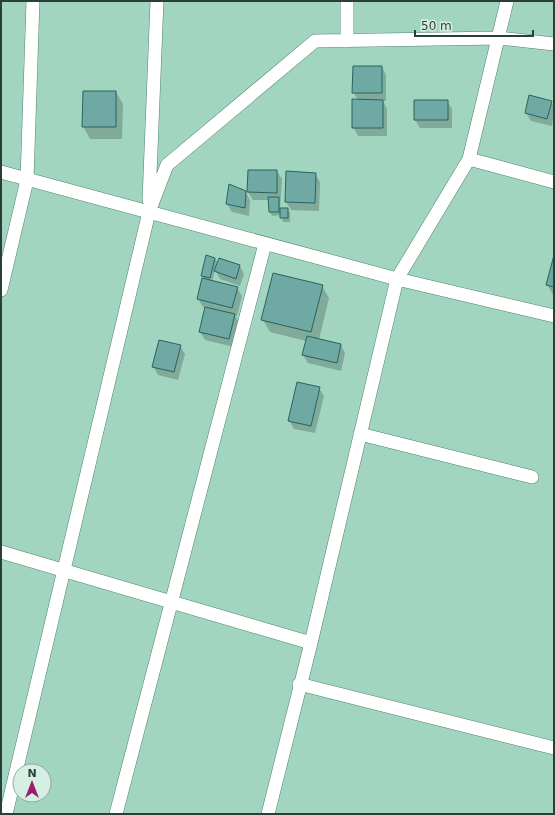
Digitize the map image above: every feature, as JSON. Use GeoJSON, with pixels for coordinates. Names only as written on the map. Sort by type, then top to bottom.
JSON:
{"type":"FeatureCollection","features":[{"type":"Feature","properties":{"kind":"street"},"geometry":{"type":"LineString","coordinates":[[1,290],[27,180],[33,1]]}},
{"type":"Feature","properties":{"kind":"street"},"geometry":{"type":"LineString","coordinates":[[148,212],[157,1]]}},
{"type":"Feature","properties":{"kind":"street"},"geometry":{"type":"LineString","coordinates":[[347,1],[347,41]]}},
{"type":"Feature","properties":{"kind":"street"},"geometry":{"type":"LineString","coordinates":[[268,814],[299,684],[311,643],[397,279],[469,159],[507,1]]}},
{"type":"Feature","properties":{"kind":"street"},"geometry":{"type":"LineString","coordinates":[[6,814],[148,212],[166,166],[315,41],[499,38],[554,44]]}},
{"type":"Feature","properties":{"kind":"street"},"geometry":{"type":"LineString","coordinates":[[469,159],[554,182]]}},
{"type":"Feature","properties":{"kind":"street"},"geometry":{"type":"LineString","coordinates":[[1,172],[397,279],[554,316]]}},
{"type":"Feature","properties":{"kind":"street"},"geometry":{"type":"LineString","coordinates":[[116,814],[265,244]]}},
{"type":"Feature","properties":{"kind":"street"},"geometry":{"type":"LineString","coordinates":[[360,434],[532,477]]}},
{"type":"Feature","properties":{"kind":"street"},"geometry":{"type":"LineString","coordinates":[[1,552],[311,643]]}},
{"type":"Feature","properties":{"kind":"street"},"geometry":{"type":"LineString","coordinates":[[299,684],[554,748]]}},
{"type":"Feature","properties":{"kind":"building"},"geometry":{"type":"Polygon","coordinates":[[[353,66],[382,66],[382,93],[352,93],[353,66]]]}},
{"type":"Feature","properties":{"kind":"building"},"geometry":{"type":"Polygon","coordinates":[[[83,91],[116,91],[116,127],[82,127],[83,91]]]}},
{"type":"Feature","properties":{"kind":"building"},"geometry":{"type":"Polygon","coordinates":[[[529,95],[552,101],[547,119],[525,113],[529,95]]]}},
{"type":"Feature","properties":{"kind":"building"},"geometry":{"type":"Polygon","coordinates":[[[352,99],[383,100],[383,128],[352,128],[352,99]]]}},
{"type":"Feature","properties":{"kind":"building"},"geometry":{"type":"Polygon","coordinates":[[[414,100],[448,100],[448,120],[414,120],[414,100]]]}},
{"type":"Feature","properties":{"kind":"building"},"geometry":{"type":"Polygon","coordinates":[[[248,170],[277,170],[277,193],[247,192],[248,170]]]}},
{"type":"Feature","properties":{"kind":"building"},"geometry":{"type":"Polygon","coordinates":[[[286,171],[316,173],[315,203],[285,202],[286,171]]]}},
{"type":"Feature","properties":{"kind":"building"},"geometry":{"type":"Polygon","coordinates":[[[229,184],[246,191],[245,208],[226,204],[229,184]]]}},
{"type":"Feature","properties":{"kind":"building"},"geometry":{"type":"Polygon","coordinates":[[[268,197],[279,197],[279,212],[269,212],[268,197]]]}},
{"type":"Feature","properties":{"kind":"building"},"geometry":{"type":"Polygon","coordinates":[[[280,208],[288,208],[288,218],[280,218],[280,208]]]}},
{"type":"Feature","properties":{"kind":"building"},"geometry":{"type":"Polygon","coordinates":[[[206,255],[215,258],[210,278],[201,276],[206,255]]]}},
{"type":"Feature","properties":{"kind":"building"},"geometry":{"type":"Polygon","coordinates":[[[554,255],[554,287],[546,285],[554,255]]]}},
{"type":"Feature","properties":{"kind":"building"},"geometry":{"type":"Polygon","coordinates":[[[219,258],[240,265],[236,279],[214,271],[219,258]]]}},
{"type":"Feature","properties":{"kind":"building"},"geometry":{"type":"Polygon","coordinates":[[[273,273],[323,285],[311,332],[261,320],[273,273]]]}},
{"type":"Feature","properties":{"kind":"building"},"geometry":{"type":"Polygon","coordinates":[[[202,278],[238,287],[232,308],[197,299],[202,278]]]}},
{"type":"Feature","properties":{"kind":"building"},"geometry":{"type":"Polygon","coordinates":[[[205,307],[235,314],[229,339],[199,332],[205,307]]]}},
{"type":"Feature","properties":{"kind":"building"},"geometry":{"type":"Polygon","coordinates":[[[307,336],[341,344],[337,363],[302,355],[307,336]]]}},
{"type":"Feature","properties":{"kind":"building"},"geometry":{"type":"Polygon","coordinates":[[[159,340],[181,345],[174,372],[152,367],[159,340]]]}},
{"type":"Feature","properties":{"kind":"building"},"geometry":{"type":"Polygon","coordinates":[[[297,382],[320,387],[311,426],[288,421],[297,382]]]}}]}
